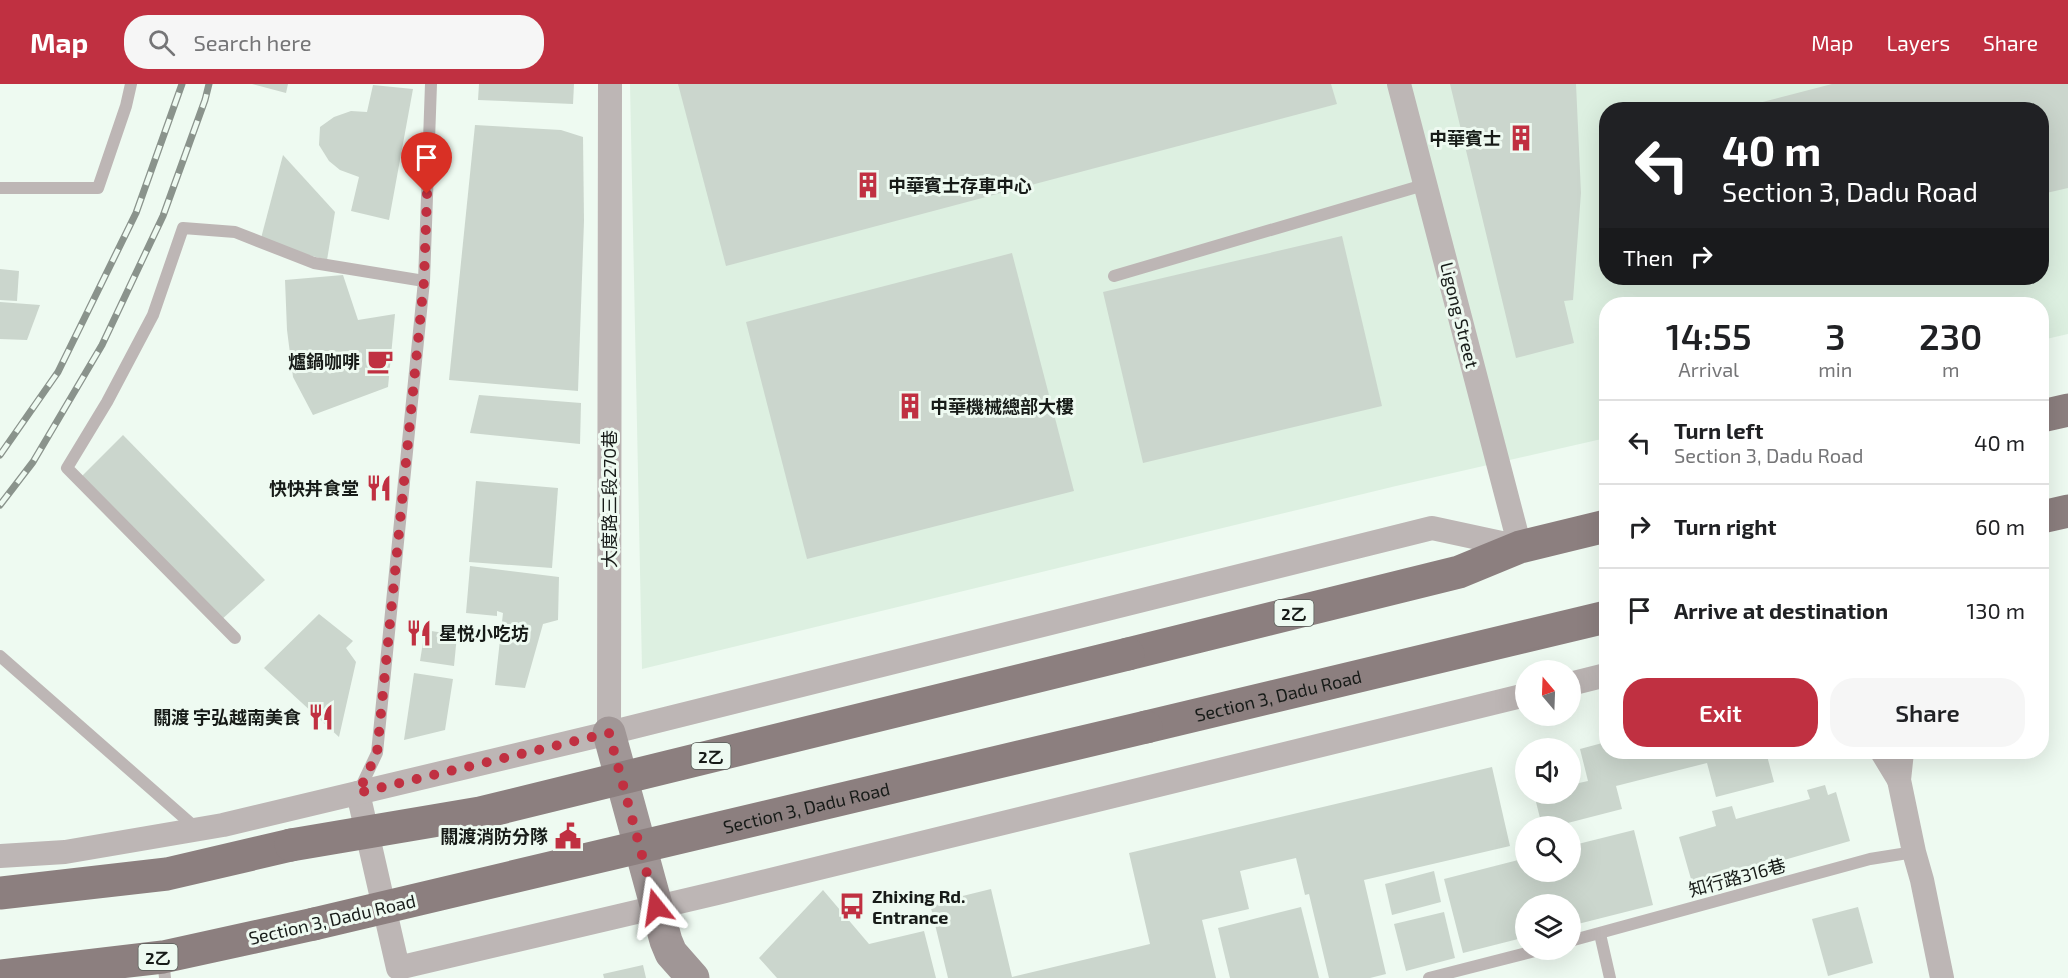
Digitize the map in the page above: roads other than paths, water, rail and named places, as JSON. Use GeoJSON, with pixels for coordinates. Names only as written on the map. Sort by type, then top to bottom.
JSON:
{"type":"FeatureCollection","features":[{"type":"Feature","properties":{"kind":"main road"},"geometry":{"type":"LineString","coordinates":[[2049,414],[2068,410]]}},
{"type":"Feature","properties":{"kind":"main road"},"geometry":{"type":"LineString","coordinates":[[2049,515],[2068,511]]}},
{"type":"Feature","properties":{"kind":"main road","name":"2乙"},"geometry":{"type":"LineString","coordinates":[[0,893],[167,874],[291,846],[480,813],[1459,572],[1520,547],[1599,528]]}},
{"type":"Feature","properties":{"kind":"main road","name":"Section 3, Dadu Road"},"geometry":{"type":"LineString","coordinates":[[0,976],[164,967],[314,924],[1599,619]]}},
{"type":"Feature","properties":{"kind":"street","name":"大度路三段270巷"},"geometry":{"type":"LineString","coordinates":[[610,84],[609,733],[656,907],[671,952],[693,978]]}},
{"type":"Feature","properties":{"kind":"street","name":"Ligong Street"},"geometry":{"type":"LineString","coordinates":[[1399,84],[1427,184],[1520,547]]}},
{"type":"Feature","properties":{"kind":"street"},"geometry":{"type":"LineString","coordinates":[[0,856],[64,852],[198,830],[609,733],[1432,528],[1520,547]]}},
{"type":"Feature","properties":{"kind":"street"},"geometry":{"type":"LineString","coordinates":[[1581,681],[1599,677]]}},
{"type":"Feature","properties":{"kind":"street"},"geometry":{"type":"LineString","coordinates":[[358,793],[397,973],[656,907],[1515,698]]}},
{"type":"Feature","properties":{"kind":"street"},"geometry":{"type":"LineString","coordinates":[[1886,759],[1899,780]]}},
{"type":"Feature","properties":{"kind":"street"},"geometry":{"type":"LineString","coordinates":[[1901,759],[1899,780],[1942,978]]}},
{"type":"Feature","properties":{"kind":"lane"},"geometry":{"type":"LineString","coordinates":[[0,188],[98,188],[126,106],[131,84]]}},
{"type":"Feature","properties":{"kind":"lane"},"geometry":{"type":"LineString","coordinates":[[358,793],[377,753],[424,281],[431,84]]}},
{"type":"Feature","properties":{"kind":"lane"},"geometry":{"type":"LineString","coordinates":[[1114,276],[1427,184]]}},
{"type":"Feature","properties":{"kind":"lane"},"geometry":{"type":"LineString","coordinates":[[235,638],[67,468],[107,402],[153,315],[183,228],[235,232],[314,263],[424,281]]}},
{"type":"Feature","properties":{"kind":"lane"},"geometry":{"type":"LineString","coordinates":[[0,656],[198,830]]}},
{"type":"Feature","properties":{"kind":"lane","name":"知行路316巷"},"geometry":{"type":"LineString","coordinates":[[1581,938],[1870,860],[1914,852]]}},
{"type":"Feature","properties":{"kind":"lane"},"geometry":{"type":"LineString","coordinates":[[1600,934],[1610,978]]}},
{"type":"Feature","properties":{"kind":"lane"},"geometry":{"type":"LineString","coordinates":[[1429,978],[1515,956]]}},
{"type":"Feature","properties":{"kind":"railway"},"geometry":{"type":"LineString","coordinates":[[0,455],[58,372],[136,213],[182,84]]}},
{"type":"Feature","properties":{"kind":"railway"},"geometry":{"type":"LineString","coordinates":[[0,505],[33,462],[102,345],[163,216],[209,84]]}},
{"type":"Feature","properties":{"kind":"place","name":"中華賓士"},"geometry":{"type":"Point","coordinates":[1521,138]}},
{"type":"Feature","properties":{"kind":"place","name":"中華賓士存車中心"},"geometry":{"type":"Point","coordinates":[868,185]}},
{"type":"Feature","properties":{"kind":"place","name":"爐鍋咖啡"},"geometry":{"type":"Point","coordinates":[380,361]}},
{"type":"Feature","properties":{"kind":"place","name":"中華機械總部大樓"},"geometry":{"type":"Point","coordinates":[910,406]}},
{"type":"Feature","properties":{"kind":"place","name":"快快丼食堂"},"geometry":{"type":"Point","coordinates":[379,488]}},
{"type":"Feature","properties":{"kind":"place","name":"星悦小吃坊"},"geometry":{"type":"Point","coordinates":[419,633]}},
{"type":"Feature","properties":{"kind":"place","name":"關渡 宇弘越南美食"},"geometry":{"type":"Point","coordinates":[321,717]}},
{"type":"Feature","properties":{"kind":"place","name":"關渡消防分隊"},"geometry":{"type":"Point","coordinates":[568,836]}},
{"type":"Feature","properties":{"kind":"place","name":"Zhixing Rd. Entrance"},"geometry":{"type":"Point","coordinates":[852,906]}}]}
